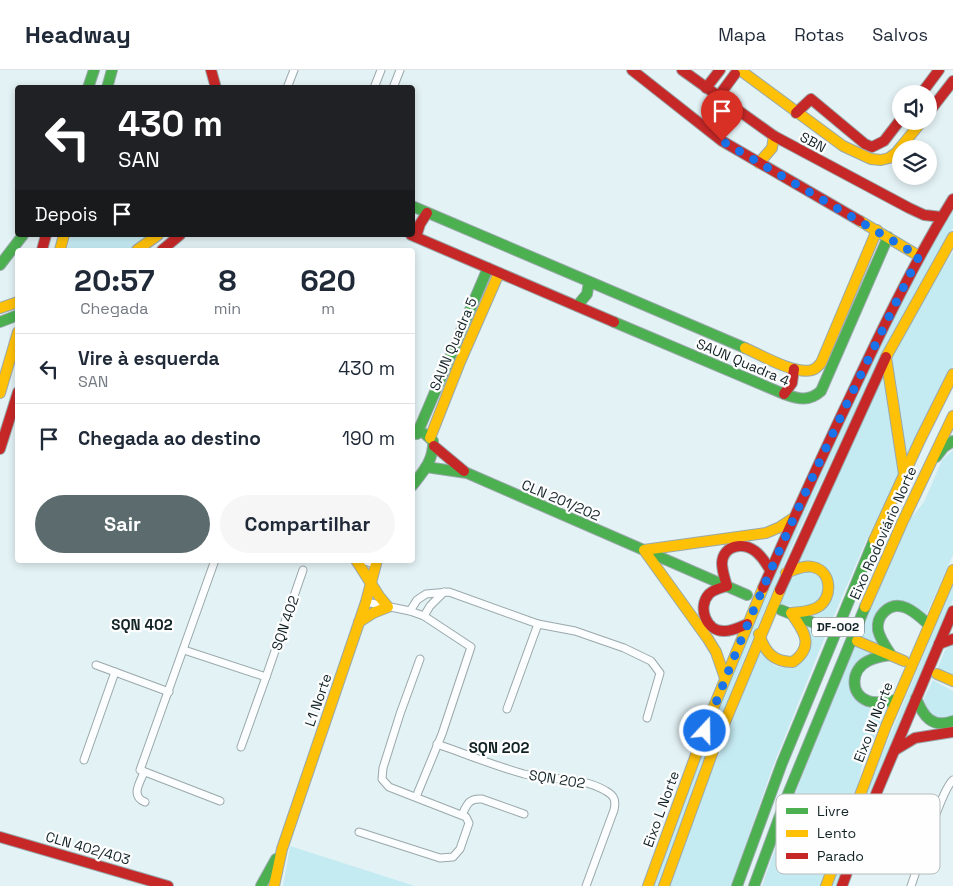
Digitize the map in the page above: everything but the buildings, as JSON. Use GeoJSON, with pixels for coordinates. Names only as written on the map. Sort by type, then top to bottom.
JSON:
{"type":"FeatureCollection","features":[{"type":"Feature","properties":{"kind":"main road"},"geometry":{"type":"LineString","coordinates":[[89,85],[94,70]]}},
{"type":"Feature","properties":{"kind":"main road"},"geometry":{"type":"LineString","coordinates":[[108,85],[112,70]]}},
{"type":"Feature","properties":{"kind":"main road"},"geometry":{"type":"LineString","coordinates":[[211,70],[215,85]]}},
{"type":"Feature","properties":{"kind":"main road"},"geometry":{"type":"LineString","coordinates":[[632,70],[722,141],[919,256]]}},
{"type":"Feature","properties":{"kind":"main road","name":"SBN"},"geometry":{"type":"LineString","coordinates":[[682,70],[774,136],[909,208],[934,218],[942,217]]}},
{"type":"Feature","properties":{"kind":"main road"},"geometry":{"type":"LineString","coordinates":[[706,88],[720,70]]}},
{"type":"Feature","properties":{"kind":"main road"},"geometry":{"type":"LineString","coordinates":[[928,85],[939,70]]}},
{"type":"Feature","properties":{"kind":"main road"},"geometry":{"type":"LineString","coordinates":[[718,97],[735,71],[842,146],[874,161],[884,161],[898,152],[915,130]]}},
{"type":"Feature","properties":{"kind":"main road"},"geometry":{"type":"LineString","coordinates":[[937,100],[953,81]]}},
{"type":"Feature","properties":{"kind":"main road"},"geometry":{"type":"LineString","coordinates":[[796,113],[811,99],[865,144],[872,147],[884,141],[892,130]]}},
{"type":"Feature","properties":{"kind":"main road"},"geometry":{"type":"LineString","coordinates":[[758,163],[772,148],[774,136]]}},
{"type":"Feature","properties":{"kind":"main road","name":"Eixo L Norte"},"geometry":{"type":"LineString","coordinates":[[648,886],[665,836],[746,624],[793,518],[919,256],[953,200]]}},
{"type":"Feature","properties":{"kind":"main road"},"geometry":{"type":"LineString","coordinates":[[415,207],[427,213],[415,233]]}},
{"type":"Feature","properties":{"kind":"main road","name":"SAUN Quadra 4"},"geometry":{"type":"LineString","coordinates":[[427,213],[794,369],[807,372],[817,368],[821,363],[877,230]]}},
{"type":"Feature","properties":{"kind":"main road"},"geometry":{"type":"LineString","coordinates":[[0,265],[21,237]]}},
{"type":"Feature","properties":{"kind":"main road"},"geometry":{"type":"LineString","coordinates":[[140,248],[155,237]]}},
{"type":"Feature","properties":{"kind":"main road"},"geometry":{"type":"LineString","coordinates":[[164,248],[178,237]]}},
{"type":"Feature","properties":{"kind":"main road"},"geometry":{"type":"LineString","coordinates":[[415,237],[499,273]]}},
{"type":"Feature","properties":{"kind":"main road","name":"SAUN Quadra 4"},"geometry":{"type":"LineString","coordinates":[[499,273],[784,394],[803,400],[811,399],[821,391],[888,237]]}},
{"type":"Feature","properties":{"kind":"main road"},"geometry":{"type":"LineString","coordinates":[[886,357],[951,241]]}},
{"type":"Feature","properties":{"kind":"main road","name":"SAUN Quadra 5"},"geometry":{"type":"LineString","coordinates":[[415,435],[488,268]]}},
{"type":"Feature","properties":{"kind":"main road","name":"SAUN Quadra 5"},"geometry":{"type":"LineString","coordinates":[[420,470],[430,461],[432,442],[460,362],[499,273]]}},
{"type":"Feature","properties":{"kind":"main road"},"geometry":{"type":"LineString","coordinates":[[577,306],[585,299],[589,282]]}},
{"type":"Feature","properties":{"kind":"main road"},"geometry":{"type":"LineString","coordinates":[[0,308],[15,303]]}},
{"type":"Feature","properties":{"kind":"main road"},"geometry":{"type":"LineString","coordinates":[[0,322],[15,316]]}},
{"type":"Feature","properties":{"kind":"main road"},"geometry":{"type":"LineString","coordinates":[[0,393],[15,342]]}},
{"type":"Feature","properties":{"kind":"main road","name":"Eixo L Norte"},"geometry":{"type":"LineString","coordinates":[[664,886],[687,818],[759,634],[886,357]]}},
{"type":"Feature","properties":{"kind":"main road","name":"Eixo Rodoviário Norte"},"geometry":{"type":"LineString","coordinates":[[886,357],[904,474]]}},
{"type":"Feature","properties":{"kind":"main road"},"geometry":{"type":"LineString","coordinates":[[784,394],[791,387],[794,369]]}},
{"type":"Feature","properties":{"kind":"main road","name":"Eixo Rodoviário Norte"},"geometry":{"type":"LineString","coordinates":[[737,886],[779,769],[847,601],[904,474],[953,374]]}},
{"type":"Feature","properties":{"kind":"main road"},"geometry":{"type":"LineString","coordinates":[[0,449],[15,402]]}},
{"type":"Feature","properties":{"kind":"main road","name":"Eixo Rodoviário Norte"},"geometry":{"type":"LineString","coordinates":[[788,794],[859,619],[926,470],[953,416]]}},
{"type":"Feature","properties":{"kind":"main road"},"geometry":{"type":"LineString","coordinates":[[415,435],[423,434],[432,442]]}},
{"type":"Feature","properties":{"kind":"main road"},"geometry":{"type":"LineString","coordinates":[[926,470],[944,447],[953,441]]}},
{"type":"Feature","properties":{"kind":"main road","name":"CLN 201/202"},"geometry":{"type":"LineString","coordinates":[[432,442],[467,473]]}},
{"type":"Feature","properties":{"kind":"main road","name":"CLN 201/202"},"geometry":{"type":"LineString","coordinates":[[420,470],[440,468],[467,473],[747,595]]}},
{"type":"Feature","properties":{"kind":"main road"},"geometry":{"type":"LineString","coordinates":[[725,678],[716,652],[708,639],[644,550],[766,533],[780,527],[793,518]]}},
{"type":"Feature","properties":{"kind":"main road"},"geometry":{"type":"LineString","coordinates":[[746,624],[734,629],[721,631],[715,629],[706,621],[703,611],[704,601],[711,592],[727,586],[723,574],[722,560],[727,551],[733,547],[747,546],[763,559],[770,570]]}},
{"type":"Feature","properties":{"kind":"main road"},"geometry":{"type":"LineString","coordinates":[[358,563],[378,597],[388,607],[359,622]]}},
{"type":"Feature","properties":{"kind":"main road","name":"L1 Norte"},"geometry":{"type":"LineString","coordinates":[[274,886],[282,849],[366,602],[377,563]]}},
{"type":"Feature","properties":{"kind":"main road"},"geometry":{"type":"LineString","coordinates":[[786,574],[805,567],[812,567],[822,572],[829,583],[828,595],[821,605],[816,608],[786,612]]}},
{"type":"Feature","properties":{"kind":"main road","name":"Eixo W Norte"},"geometry":{"type":"LineString","coordinates":[[861,794],[896,700],[953,570]]}},
{"type":"Feature","properties":{"kind":"main road"},"geometry":{"type":"LineString","coordinates":[[891,655],[878,630],[878,621],[885,611],[891,606],[902,606],[914,611],[928,624]]}},
{"type":"Feature","properties":{"kind":"main road"},"geometry":{"type":"LineString","coordinates":[[876,794],[953,611]]}},
{"type":"Feature","properties":{"kind":"main road"},"geometry":{"type":"LineString","coordinates":[[786,612],[827,628]]}},
{"type":"Feature","properties":{"kind":"main road"},"geometry":{"type":"LineString","coordinates":[[759,634],[766,653],[772,658],[787,662],[799,658],[805,648],[805,635],[800,626],[786,612]]}},
{"type":"Feature","properties":{"kind":"main road"},"geometry":{"type":"LineString","coordinates":[[938,644],[953,639]]}},
{"type":"Feature","properties":{"kind":"main road"},"geometry":{"type":"LineString","coordinates":[[857,641],[904,661]]}},
{"type":"Feature","properties":{"kind":"main road"},"geometry":{"type":"LineString","coordinates":[[891,655],[863,663],[857,672],[854,687],[855,691],[867,701],[896,700]]}},
{"type":"Feature","properties":{"kind":"main road"},"geometry":{"type":"LineString","coordinates":[[937,674],[953,681]]}},
{"type":"Feature","properties":{"kind":"main road"},"geometry":{"type":"LineString","coordinates":[[916,698],[925,716],[931,722],[944,725],[953,721]]}},
{"type":"Feature","properties":{"kind":"main road"},"geometry":{"type":"LineString","coordinates":[[895,750],[915,738],[953,732]]}},
{"type":"Feature","properties":{"kind":"main road","name":"Eixo Rodoviário Norte"},"geometry":{"type":"LineString","coordinates":[[754,886],[776,826]]}},
{"type":"Feature","properties":{"kind":"main road","name":"CLN 402/403"},"geometry":{"type":"LineString","coordinates":[[0,836],[168,886]]}},
{"type":"Feature","properties":{"kind":"main road","name":"L1 Norte"},"geometry":{"type":"LineString","coordinates":[[261,886],[282,849]]}},
{"type":"Feature","properties":{"kind":"main road","name":"Eixo W Norte"},"geometry":{"type":"LineString","coordinates":[[826,886],[831,874]]}},
{"type":"Feature","properties":{"kind":"main road"},"geometry":{"type":"LineString","coordinates":[[842,886],[846,874]]}},
{"type":"Feature","properties":{"kind":"street"},"geometry":{"type":"LineString","coordinates":[[288,85],[294,70]]}},
{"type":"Feature","properties":{"kind":"street"},"geometry":{"type":"LineString","coordinates":[[375,85],[382,70]]}},
{"type":"Feature","properties":{"kind":"street"},"geometry":{"type":"LineString","coordinates":[[393,85],[400,70]]}},
{"type":"Feature","properties":{"kind":"street"},"geometry":{"type":"LineString","coordinates":[[214,563],[140,770],[220,801]]}},
{"type":"Feature","properties":{"kind":"street","name":"SQN 402"},"geometry":{"type":"LineString","coordinates":[[241,747],[303,570]]}},
{"type":"Feature","properties":{"kind":"street"},"geometry":{"type":"LineString","coordinates":[[410,610],[417,600],[426,594],[444,592],[456,594],[538,624],[575,631],[624,648],[651,661],[660,673],[647,718]]}},
{"type":"Feature","properties":{"kind":"street"},"geometry":{"type":"LineString","coordinates":[[424,616],[430,606],[444,592]]}},
{"type":"Feature","properties":{"kind":"street"},"geometry":{"type":"LineString","coordinates":[[366,602],[410,610],[424,616],[471,647],[416,797]]}},
{"type":"Feature","properties":{"kind":"street"},"geometry":{"type":"LineString","coordinates":[[507,709],[538,624]]}},
{"type":"Feature","properties":{"kind":"street"},"geometry":{"type":"LineString","coordinates":[[184,650],[266,677]]}},
{"type":"Feature","properties":{"kind":"street"},"geometry":{"type":"LineString","coordinates":[[359,832],[440,858],[453,857],[460,848],[469,823],[468,819],[462,815],[389,787],[385,784],[382,775],[400,714],[420,659]]}},
{"type":"Feature","properties":{"kind":"street"},"geometry":{"type":"LineString","coordinates":[[96,664],[169,692]]}},
{"type":"Feature","properties":{"kind":"street"},"geometry":{"type":"LineString","coordinates":[[84,760],[115,672]]}},
{"type":"Feature","properties":{"kind":"street","name":"SQN 202"},"geometry":{"type":"LineString","coordinates":[[437,744],[526,774],[588,783],[608,792],[614,797],[614,810],[586,886]]}},
{"type":"Feature","properties":{"kind":"street"},"geometry":{"type":"LineString","coordinates":[[144,772],[136,794],[138,798],[145,802]]}},
{"type":"Feature","properties":{"kind":"street"},"geometry":{"type":"LineString","coordinates":[[940,805],[948,784],[953,780]]}},
{"type":"Feature","properties":{"kind":"street"},"geometry":{"type":"LineString","coordinates":[[462,815],[470,800],[475,798],[524,814]]}},
{"type":"Feature","properties":{"kind":"street"},"geometry":{"type":"LineString","coordinates":[[911,886],[915,874]]}},
{"type":"Feature","properties":{"kind":"shaded area"},"geometry":{"type":"Polygon","coordinates":[[[953,211],[953,228],[850,422],[794,541],[736,678],[660,886],[654,886],[711,725],[780,557],[927,251],[953,211]]]}},
{"type":"Feature","properties":{"kind":"shaded area"},"geometry":{"type":"Polygon","coordinates":[[[70,237],[152,237],[136,248],[68,248],[70,237]]]}},
{"type":"Feature","properties":{"kind":"shaded area"},"geometry":{"type":"Polygon","coordinates":[[[953,252],[953,366],[865,543],[830,625],[807,616],[817,613],[828,576],[795,566],[868,406],[908,328],[953,252]]]}},
{"type":"Feature","properties":{"kind":"shaded area"},"geometry":{"type":"Polygon","coordinates":[[[953,450],[953,555],[924,619],[907,604],[877,616],[885,649],[858,637],[911,518],[924,502],[942,460],[953,450]]]}},
{"type":"Feature","properties":{"kind":"shaded area"},"geometry":{"type":"Polygon","coordinates":[[[800,572],[813,572],[825,580],[827,589],[816,604],[797,607],[780,604],[790,580],[800,572]]]}},
{"type":"Feature","properties":{"kind":"shaded area"},"geometry":{"type":"Polygon","coordinates":[[[953,584],[953,600],[925,664],[874,794],[866,794],[953,584]]]}},
{"type":"Feature","properties":{"kind":"shaded area"},"geometry":{"type":"Polygon","coordinates":[[[802,624],[826,634],[773,766],[731,886],[670,886],[692,821],[761,650],[770,662],[779,667],[789,666],[802,660],[802,624]]]}},
{"type":"Feature","properties":{"kind":"shaded area"},"geometry":{"type":"Polygon","coordinates":[[[953,643],[953,676],[937,670],[945,650],[953,643]]]}},
{"type":"Feature","properties":{"kind":"shaded area"},"geometry":{"type":"Polygon","coordinates":[[[854,646],[878,656],[872,656],[852,689],[889,704],[862,766],[856,794],[795,794],[854,646]]]}},
{"type":"Feature","properties":{"kind":"shaded area"},"geometry":{"type":"Polygon","coordinates":[[[933,680],[953,691],[953,718],[935,721],[924,704],[924,698],[933,680]]]}},
{"type":"Feature","properties":{"kind":"shaded area"},"geometry":{"type":"Polygon","coordinates":[[[290,846],[415,886],[283,886],[290,846]]]}},
{"type":"Feature","properties":{"kind":"shaded area"},"geometry":{"type":"Polygon","coordinates":[[[776,847],[776,874],[829,874],[825,886],[762,886],[776,847]]]}},
{"type":"Feature","properties":{"kind":"shaded area"},"geometry":{"type":"Polygon","coordinates":[[[836,874],[843,874],[838,886],[832,886],[836,874]]]}},
{"type":"Feature","properties":{"kind":"traffic: fast"},"geometry":{"type":"LineString","coordinates":[[89,85],[94,70]]}},
{"type":"Feature","properties":{"kind":"traffic: fast"},"geometry":{"type":"LineString","coordinates":[[108,85],[112,70]]}},
{"type":"Feature","properties":{"kind":"traffic: fast"},"geometry":{"type":"LineString","coordinates":[[415,207],[745,348]]}},
{"type":"Feature","properties":{"kind":"traffic: fast"},"geometry":{"type":"LineString","coordinates":[[0,265],[21,237]]}},
{"type":"Feature","properties":{"kind":"traffic: fast"},"geometry":{"type":"LineString","coordinates":[[614,322],[784,394],[799,398],[812,397],[821,391],[888,237]]}},
{"type":"Feature","properties":{"kind":"traffic: fast"},"geometry":{"type":"LineString","coordinates":[[417,434],[488,268]]}},
{"type":"Feature","properties":{"kind":"traffic: fast"},"geometry":{"type":"LineString","coordinates":[[577,306],[587,294],[589,282]]}},
{"type":"Feature","properties":{"kind":"traffic: fast"},"geometry":{"type":"LineString","coordinates":[[0,322],[15,316]]}},
{"type":"Feature","properties":{"kind":"traffic: fast"},"geometry":{"type":"LineString","coordinates":[[415,482],[432,454],[433,441],[425,434]]}},
{"type":"Feature","properties":{"kind":"traffic: fast"},"geometry":{"type":"LineString","coordinates":[[936,457],[944,447],[953,441]]}},
{"type":"Feature","properties":{"kind":"traffic: fast"},"geometry":{"type":"LineString","coordinates":[[426,467],[467,473],[747,595]]}},
{"type":"Feature","properties":{"kind":"traffic: fast"},"geometry":{"type":"LineString","coordinates":[[737,886],[782,763],[874,540]]}},
{"type":"Feature","properties":{"kind":"traffic: fast"},"geometry":{"type":"LineString","coordinates":[[896,700],[875,702],[862,698],[855,687],[854,681],[858,670],[868,661],[891,655],[882,640],[878,627],[881,616],[890,608],[896,606],[907,608],[928,624]]}},
{"type":"Feature","properties":{"kind":"traffic: fast"},"geometry":{"type":"LineString","coordinates":[[788,794],[865,607]]}},
{"type":"Feature","properties":{"kind":"traffic: fast"},"geometry":{"type":"LineString","coordinates":[[781,610],[827,628]]}},
{"type":"Feature","properties":{"kind":"traffic: fast"},"geometry":{"type":"LineString","coordinates":[[916,698],[929,719],[939,723],[953,721]]}},
{"type":"Feature","properties":{"kind":"traffic: fast"},"geometry":{"type":"LineString","coordinates":[[754,886],[776,826]]}},
{"type":"Feature","properties":{"kind":"traffic: fast"},"geometry":{"type":"LineString","coordinates":[[261,886],[276,859]]}},
{"type":"Feature","properties":{"kind":"traffic: slow"},"geometry":{"type":"LineString","coordinates":[[740,70],[843,146],[871,159],[881,160],[889,158],[896,153],[915,130]]}},
{"type":"Feature","properties":{"kind":"traffic: slow"},"geometry":{"type":"LineString","coordinates":[[759,163],[772,148],[774,136]]}},
{"type":"Feature","properties":{"kind":"traffic: slow"},"geometry":{"type":"LineString","coordinates":[[860,221],[919,256]]}},
{"type":"Feature","properties":{"kind":"traffic: slow"},"geometry":{"type":"LineString","coordinates":[[745,348],[778,364],[797,370],[812,370],[817,367],[821,363],[877,230]]}},
{"type":"Feature","properties":{"kind":"traffic: slow"},"geometry":{"type":"LineString","coordinates":[[61,248],[63,237]]}},
{"type":"Feature","properties":{"kind":"traffic: slow"},"geometry":{"type":"LineString","coordinates":[[140,248],[155,237]]}},
{"type":"Feature","properties":{"kind":"traffic: slow"},"geometry":{"type":"LineString","coordinates":[[904,474],[886,357],[953,237]]}},
{"type":"Feature","properties":{"kind":"traffic: slow"},"geometry":{"type":"LineString","coordinates":[[430,438],[460,362],[499,273]]}},
{"type":"Feature","properties":{"kind":"traffic: slow"},"geometry":{"type":"LineString","coordinates":[[0,308],[15,303]]}},
{"type":"Feature","properties":{"kind":"traffic: slow"},"geometry":{"type":"LineString","coordinates":[[0,393],[15,342]]}},
{"type":"Feature","properties":{"kind":"traffic: slow"},"geometry":{"type":"LineString","coordinates":[[874,540],[953,374]]}},
{"type":"Feature","properties":{"kind":"traffic: slow"},"geometry":{"type":"LineString","coordinates":[[865,607],[902,523],[953,416]]}},
{"type":"Feature","properties":{"kind":"traffic: slow"},"geometry":{"type":"LineString","coordinates":[[725,678],[716,652],[708,639],[644,550],[766,533],[792,519]]}},
{"type":"Feature","properties":{"kind":"traffic: slow"},"geometry":{"type":"LineString","coordinates":[[358,563],[388,607],[373,613],[359,622]]}},
{"type":"Feature","properties":{"kind":"traffic: slow"},"geometry":{"type":"LineString","coordinates":[[274,886],[282,849],[366,602],[376,563]]}},
{"type":"Feature","properties":{"kind":"traffic: slow"},"geometry":{"type":"LineString","coordinates":[[759,634],[767,651],[780,660],[793,662],[804,650],[805,638],[803,632],[791,613],[812,610],[823,603],[828,591],[827,579],[819,569],[813,567],[803,567],[786,573]]}},
{"type":"Feature","properties":{"kind":"traffic: slow"},"geometry":{"type":"LineString","coordinates":[[860,794],[886,726],[953,570]]}},
{"type":"Feature","properties":{"kind":"traffic: slow"},"geometry":{"type":"LineString","coordinates":[[648,886],[712,711],[763,588]]}},
{"type":"Feature","properties":{"kind":"traffic: slow"},"geometry":{"type":"LineString","coordinates":[[664,886],[713,751],[780,590]]}},
{"type":"Feature","properties":{"kind":"traffic: slow"},"geometry":{"type":"LineString","coordinates":[[857,641],[904,661]]}},
{"type":"Feature","properties":{"kind":"traffic: slow"},"geometry":{"type":"LineString","coordinates":[[937,674],[953,681]]}},
{"type":"Feature","properties":{"kind":"traffic: slow"},"geometry":{"type":"LineString","coordinates":[[826,886],[830,874]]}},
{"type":"Feature","properties":{"kind":"traffic: jam"},"geometry":{"type":"LineString","coordinates":[[211,70],[215,85]]}},
{"type":"Feature","properties":{"kind":"traffic: jam"},"geometry":{"type":"LineString","coordinates":[[632,70],[722,141],[860,221]]}},
{"type":"Feature","properties":{"kind":"traffic: jam"},"geometry":{"type":"LineString","coordinates":[[682,70],[774,136],[909,208],[924,215],[942,217]]}},
{"type":"Feature","properties":{"kind":"traffic: jam"},"geometry":{"type":"LineString","coordinates":[[706,88],[720,70]]}},
{"type":"Feature","properties":{"kind":"traffic: jam"},"geometry":{"type":"LineString","coordinates":[[928,85],[939,70]]}},
{"type":"Feature","properties":{"kind":"traffic: jam"},"geometry":{"type":"LineString","coordinates":[[718,97],[735,74]]}},
{"type":"Feature","properties":{"kind":"traffic: jam"},"geometry":{"type":"LineString","coordinates":[[937,102],[953,81]]}},
{"type":"Feature","properties":{"kind":"traffic: jam"},"geometry":{"type":"LineString","coordinates":[[796,113],[811,99],[865,144],[872,147],[884,141],[892,130]]}},
{"type":"Feature","properties":{"kind":"traffic: jam"},"geometry":{"type":"LineString","coordinates":[[763,588],[876,342],[913,270],[953,199]]}},
{"type":"Feature","properties":{"kind":"traffic: jam"},"geometry":{"type":"LineString","coordinates":[[416,237],[420,224],[427,213]]}},
{"type":"Feature","properties":{"kind":"traffic: jam"},"geometry":{"type":"LineString","coordinates":[[43,248],[45,237]]}},
{"type":"Feature","properties":{"kind":"traffic: jam"},"geometry":{"type":"LineString","coordinates":[[164,248],[178,237]]}},
{"type":"Feature","properties":{"kind":"traffic: jam"},"geometry":{"type":"LineString","coordinates":[[415,237],[614,322]]}},
{"type":"Feature","properties":{"kind":"traffic: jam"},"geometry":{"type":"LineString","coordinates":[[780,590],[886,357]]}},
{"type":"Feature","properties":{"kind":"traffic: jam"},"geometry":{"type":"LineString","coordinates":[[784,394],[792,383],[794,369]]}},
{"type":"Feature","properties":{"kind":"traffic: jam"},"geometry":{"type":"LineString","coordinates":[[0,449],[15,402]]}},
{"type":"Feature","properties":{"kind":"traffic: jam"},"geometry":{"type":"LineString","coordinates":[[434,446],[464,471]]}},
{"type":"Feature","properties":{"kind":"traffic: jam"},"geometry":{"type":"LineString","coordinates":[[747,624],[736,629],[718,630],[708,623],[705,618],[705,599],[715,590],[727,586],[722,569],[723,557],[726,552],[734,547],[750,548],[764,560],[770,570]]}},
{"type":"Feature","properties":{"kind":"traffic: jam"},"geometry":{"type":"LineString","coordinates":[[876,794],[953,611]]}},
{"type":"Feature","properties":{"kind":"traffic: jam"},"geometry":{"type":"LineString","coordinates":[[939,644],[953,639]]}},
{"type":"Feature","properties":{"kind":"traffic: jam"},"geometry":{"type":"LineString","coordinates":[[895,750],[915,738],[953,732]]}},
{"type":"Feature","properties":{"kind":"traffic: jam"},"geometry":{"type":"LineString","coordinates":[[0,837],[168,886]]}},
{"type":"Feature","properties":{"kind":"traffic: jam"},"geometry":{"type":"LineString","coordinates":[[842,886],[846,874]]}},
{"type":"Feature","properties":{"kind":"district","name":"SQN 402"},"geometry":{"type":"Point","coordinates":[142,624]}},
{"type":"Feature","properties":{"kind":"district","name":"SQN 202"},"geometry":{"type":"Point","coordinates":[499,747]}},
{"type":"Feature","properties":{"kind":"route"},"geometry":{"type":"LineString","coordinates":[[705,731],[746,624],[793,518],[919,256],[722,141]]}}]}
